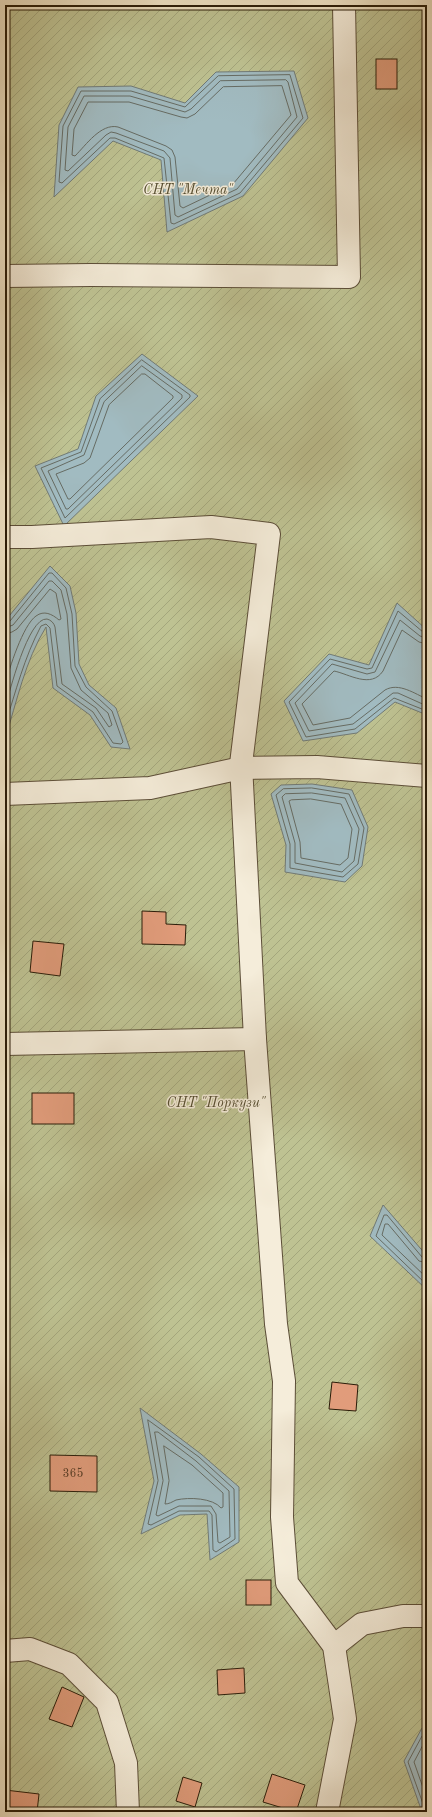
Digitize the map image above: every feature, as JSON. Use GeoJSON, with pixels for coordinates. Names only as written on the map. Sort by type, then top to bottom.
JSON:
{"type":"FeatureCollection","features":[{"type":"Feature","properties":{"kind":"street"},"geometry":{"type":"LineString","coordinates":[[5,276],[99,275],[349,277],[344,5]]}},
{"type":"Feature","properties":{"kind":"street"},"geometry":{"type":"LineString","coordinates":[[5,537],[32,537],[211,527],[269,534],[241,768],[255,1039],[276,1324],[284,1381],[282,1517],[287,1583],[334,1646],[345,1719],[327,1812]]}},
{"type":"Feature","properties":{"kind":"street"},"geometry":{"type":"LineString","coordinates":[[5,794],[150,788],[241,768],[317,767],[427,776]]}},
{"type":"Feature","properties":{"kind":"street"},"geometry":{"type":"LineString","coordinates":[[5,1044],[255,1039]]}},
{"type":"Feature","properties":{"kind":"street"},"geometry":{"type":"LineString","coordinates":[[334,1646],[362,1624],[403,1616],[427,1616]]}},
{"type":"Feature","properties":{"kind":"street"},"geometry":{"type":"LineString","coordinates":[[5,1651],[30,1649],[69,1664],[107,1702],[126,1763],[128,1812]]}},
{"type":"Feature","properties":{"kind":"green space","name":"СНТ \"Поркузи\""},"geometry":{"type":"Polygon","coordinates":[[[5,5],[427,5],[427,1812],[5,1812],[5,5]]]}},
{"type":"Feature","properties":{"kind":"water"},"geometry":{"type":"Polygon","coordinates":[[[294,71],[308,118],[243,196],[167,232],[161,160],[113,141],[54,197],[59,125],[78,87],[131,86],[185,103],[216,72],[294,71]]]}},
{"type":"Feature","properties":{"kind":"water"},"geometry":{"type":"Polygon","coordinates":[[[142,354],[198,396],[64,526],[35,466],[78,449],[96,396],[142,354]]]}},
{"type":"Feature","properties":{"kind":"water"},"geometry":{"type":"Polygon","coordinates":[[[50,566],[70,586],[76,613],[79,664],[89,685],[116,708],[130,749],[111,747],[90,715],[53,688],[46,627],[27,667],[5,739],[5,621],[50,566]]]}},
{"type":"Feature","properties":{"kind":"water"},"geometry":{"type":"Polygon","coordinates":[[[397,603],[427,630],[427,715],[395,702],[357,733],[303,741],[284,701],[329,654],[369,665],[397,603]]]}},
{"type":"Feature","properties":{"kind":"water"},"geometry":{"type":"Polygon","coordinates":[[[312,784],[352,790],[368,827],[362,866],[345,882],[285,872],[286,845],[271,794],[281,785],[312,784]]]}},
{"type":"Feature","properties":{"kind":"water"},"geometry":{"type":"Polygon","coordinates":[[[383,1205],[427,1256],[427,1290],[370,1236],[383,1205]]]}},
{"type":"Feature","properties":{"kind":"water"},"geometry":{"type":"Polygon","coordinates":[[[140,1408],[201,1454],[239,1487],[239,1542],[210,1560],[207,1514],[180,1515],[141,1534],[154,1481],[140,1408]]]}},
{"type":"Feature","properties":{"kind":"water"},"geometry":{"type":"Polygon","coordinates":[[[422,1728],[427,1733],[427,1812],[422,1812],[404,1761],[422,1728]]]}},
{"type":"Feature","properties":{"kind":"building"},"geometry":{"type":"Polygon","coordinates":[[[376,59],[397,59],[397,89],[376,89],[376,59]]]}},
{"type":"Feature","properties":{"kind":"building"},"geometry":{"type":"Polygon","coordinates":[[[142,911],[166,912],[166,924],[186,925],[185,945],[142,944],[142,911]]]}},
{"type":"Feature","properties":{"kind":"building"},"geometry":{"type":"Polygon","coordinates":[[[33,941],[64,944],[60,976],[30,972],[33,941]]]}},
{"type":"Feature","properties":{"kind":"building"},"geometry":{"type":"Polygon","coordinates":[[[32,1093],[74,1093],[74,1124],[32,1124],[32,1093]]]}},
{"type":"Feature","properties":{"kind":"building"},"geometry":{"type":"Polygon","coordinates":[[[332,1382],[358,1385],[356,1411],[329,1409],[332,1382]]]}},
{"type":"Feature","properties":{"kind":"building"},"geometry":{"type":"Polygon","coordinates":[[[50,1455],[97,1456],[97,1492],[50,1491],[50,1455]]]}},
{"type":"Feature","properties":{"kind":"building"},"geometry":{"type":"Polygon","coordinates":[[[246,1580],[271,1580],[271,1605],[246,1605],[246,1580]]]}},
{"type":"Feature","properties":{"kind":"building"},"geometry":{"type":"Polygon","coordinates":[[[244,1668],[245,1693],[218,1695],[217,1670],[244,1668]]]}},
{"type":"Feature","properties":{"kind":"building"},"geometry":{"type":"Polygon","coordinates":[[[62,1687],[84,1697],[72,1727],[49,1719],[62,1687]]]}},
{"type":"Feature","properties":{"kind":"building"},"geometry":{"type":"Polygon","coordinates":[[[272,1774],[305,1785],[296,1812],[263,1802],[272,1774]]]}},
{"type":"Feature","properties":{"kind":"building"},"geometry":{"type":"Polygon","coordinates":[[[183,1777],[202,1783],[195,1807],[176,1801],[183,1777]]]}},
{"type":"Feature","properties":{"kind":"building"},"geometry":{"type":"Polygon","coordinates":[[[5,1790],[39,1794],[37,1812],[5,1812],[5,1790]]]}},
{"type":"Feature","properties":{"kind":"park label","name":"СНТ \"Мечта\""},"geometry":{"type":"Point","coordinates":[188,189]}}]}
